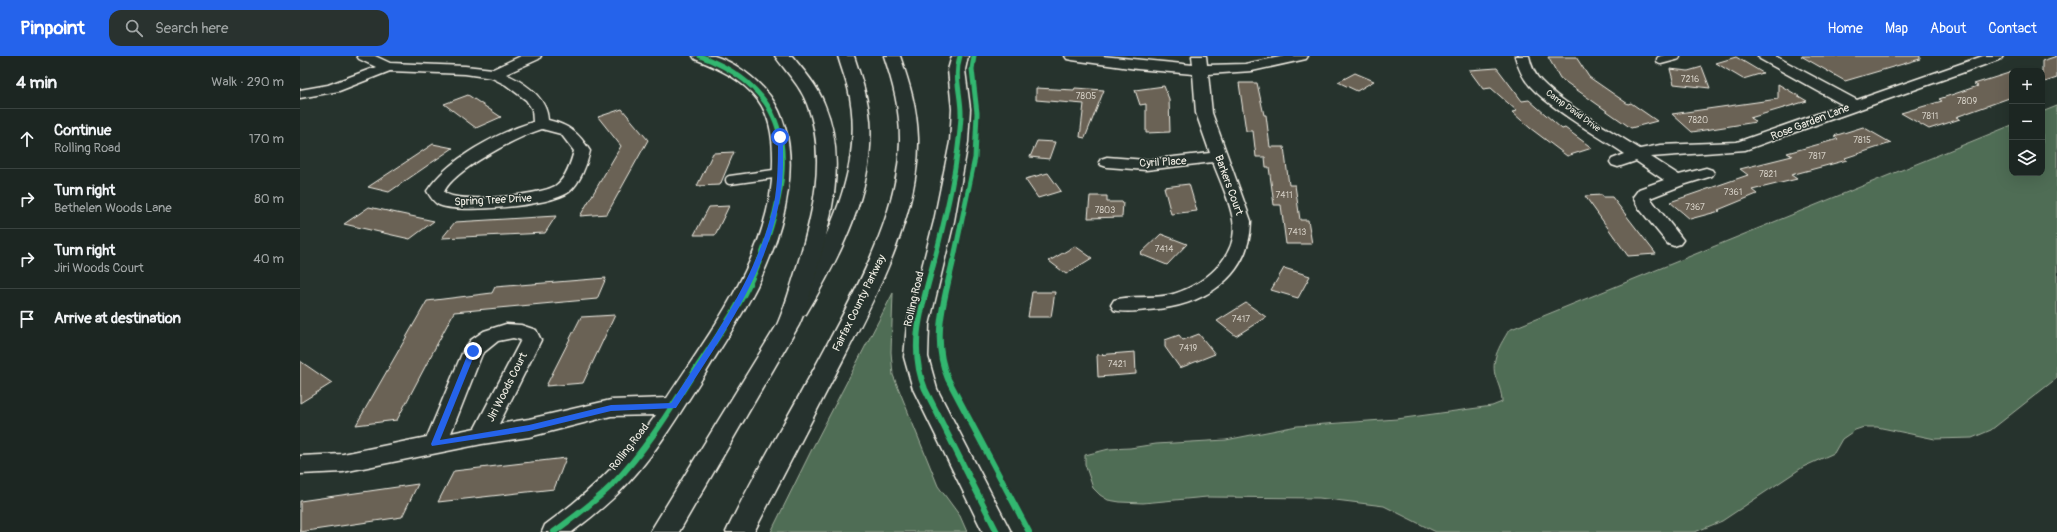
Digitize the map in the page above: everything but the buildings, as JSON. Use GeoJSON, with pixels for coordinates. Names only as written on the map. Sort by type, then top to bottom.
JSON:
{"type":"FeatureCollection","features":[{"type":"Feature","properties":{"kind":"main road"},"geometry":{"type":"LineString","coordinates":[[783,56],[798,71],[816,101],[824,127],[828,161],[824,196],[816,234],[788,324]]}},
{"type":"Feature","properties":{"kind":"main road"},"geometry":{"type":"LineString","coordinates":[[664,532],[827,258],[839,233],[853,192],[860,147],[861,112],[855,80],[846,56]]}},
{"type":"Feature","properties":{"kind":"main road","name":"Rolling Road"},"geometry":{"type":"LineString","coordinates":[[960,56],[957,69],[962,113],[959,149],[918,324],[915,351],[916,365],[925,389],[997,532]]}},
{"type":"Feature","properties":{"kind":"main road","name":"Fairfax County Parkway"},"geometry":{"type":"LineString","coordinates":[[740,532],[840,342],[876,268],[888,239],[904,185],[909,138],[905,98],[894,58]]}},
{"type":"Feature","properties":{"kind":"street"},"geometry":{"type":"LineString","coordinates":[[495,74],[510,65],[534,56]]}},
{"type":"Feature","properties":{"kind":"street","name":"Rolling Road"},"geometry":{"type":"LineString","coordinates":[[554,532],[600,497],[622,474],[673,406],[731,316],[748,285],[770,230],[781,173],[780,137],[776,119],[758,90],[727,68],[700,56]]}},
{"type":"Feature","properties":{"kind":"street"},"geometry":{"type":"LineString","coordinates":[[1072,56],[1152,67],[1199,63],[1243,68],[1301,56]]}},
{"type":"Feature","properties":{"kind":"street","name":"Camp David Drive"},"geometry":{"type":"LineString","coordinates":[[1522,56],[1525,68],[1535,83],[1556,101],[1676,181]]}},
{"type":"Feature","properties":{"kind":"street"},"geometry":{"type":"LineString","coordinates":[[1765,56],[1854,105]]}},
{"type":"Feature","properties":{"kind":"street","name":"Rose Garden Lane"},"geometry":{"type":"LineString","coordinates":[[1618,162],[1637,155],[1660,150],[1739,147],[1854,105],[1996,56]]}},
{"type":"Feature","properties":{"kind":"street"},"geometry":{"type":"LineString","coordinates":[[300,94],[319,92],[335,87],[378,60],[465,70],[495,74],[511,82],[531,98],[540,110],[541,124]]}},
{"type":"Feature","properties":{"kind":"street","name":"Barkers Court"},"geometry":{"type":"LineString","coordinates":[[1121,305],[1170,301],[1187,296],[1218,278],[1235,258],[1242,239],[1242,221],[1204,113],[1199,63]]}},
{"type":"Feature","properties":{"kind":"street","name":"Spring Tree Drive"},"geometry":{"type":"LineString","coordinates":[[541,124],[559,126],[573,135],[582,151],[579,164],[563,188],[530,199],[487,202],[449,202],[438,197],[435,191],[443,181],[458,170],[508,136],[525,128],[541,124]]}},
{"type":"Feature","properties":{"kind":"street","name":"Cyril Place"},"geometry":{"type":"LineString","coordinates":[[1107,162],[1146,165],[1219,157]]}},
{"type":"Feature","properties":{"kind":"street"},"geometry":{"type":"LineString","coordinates":[[1674,240],[1641,197],[1645,193],[1676,181],[1706,173]]}},
{"type":"Feature","properties":{"kind":"street","name":"Jiri Woods Court"},"geometry":{"type":"LineString","coordinates":[[435,444],[473,351],[481,341],[492,334],[518,330],[529,335],[531,340],[482,435]]}},
{"type":"Feature","properties":{"kind":"street"},"geometry":{"type":"LineString","coordinates":[[300,465],[343,463],[482,435],[529,428],[611,408],[673,406]]}},
{"type":"Feature","properties":{"kind":"lane"},"geometry":{"type":"LineString","coordinates":[[1661,60],[1676,56]]}},
{"type":"Feature","properties":{"kind":"lane"},"geometry":{"type":"LineString","coordinates":[[730,180],[781,173]]}},
{"type":"Feature","properties":{"kind":"green space"},"geometry":{"type":"Polygon","coordinates":[[[2057,106],[2057,378],[1991,430],[1972,438],[1935,439],[1877,427],[1864,427],[1855,430],[1842,439],[1834,453],[1803,467],[1722,521],[1695,532],[1436,532],[1384,506],[1319,498],[1207,497],[1143,503],[1120,502],[1108,500],[1093,488],[1085,464],[1085,455],[1109,449],[1130,448],[1156,444],[1226,440],[1297,426],[1397,419],[1492,406],[1502,402],[1501,391],[1495,375],[1494,363],[1498,351],[1509,330],[2009,126],[2009,176],[2045,176],[2045,111],[2057,106]]]}},
{"type":"Feature","properties":{"kind":"green space"},"geometry":{"type":"Polygon","coordinates":[[[893,293],[891,352],[893,375],[938,486],[960,516],[967,532],[771,532],[813,447],[893,293]]]}},
{"type":"Feature","properties":{"kind":"cycle path"},"geometry":{"type":"LineString","coordinates":[[554,532],[589,505],[613,483],[632,463],[662,423],[725,326],[743,295],[766,243],[779,194],[782,170],[781,146],[777,124],[768,104],[755,88],[738,74],[700,56]]}},
{"type":"Feature","properties":{"kind":"cycle path"},"geometry":{"type":"LineString","coordinates":[[960,56],[956,70],[961,109],[959,142],[944,221],[918,325],[916,357],[919,373],[925,389],[997,532]]}},
{"type":"Feature","properties":{"kind":"cycle path"},"geometry":{"type":"LineString","coordinates":[[974,56],[972,69],[977,113],[975,158],[941,316],[939,333],[940,348],[942,364],[948,379],[1029,532]]}},
{"type":"Feature","properties":{"kind":"route"},"geometry":{"type":"LineString","coordinates":[[473,351],[435,444],[529,428],[611,408],[673,406],[731,316],[748,285],[761,256],[770,230],[781,173],[782,155],[780,137]]}}]}
